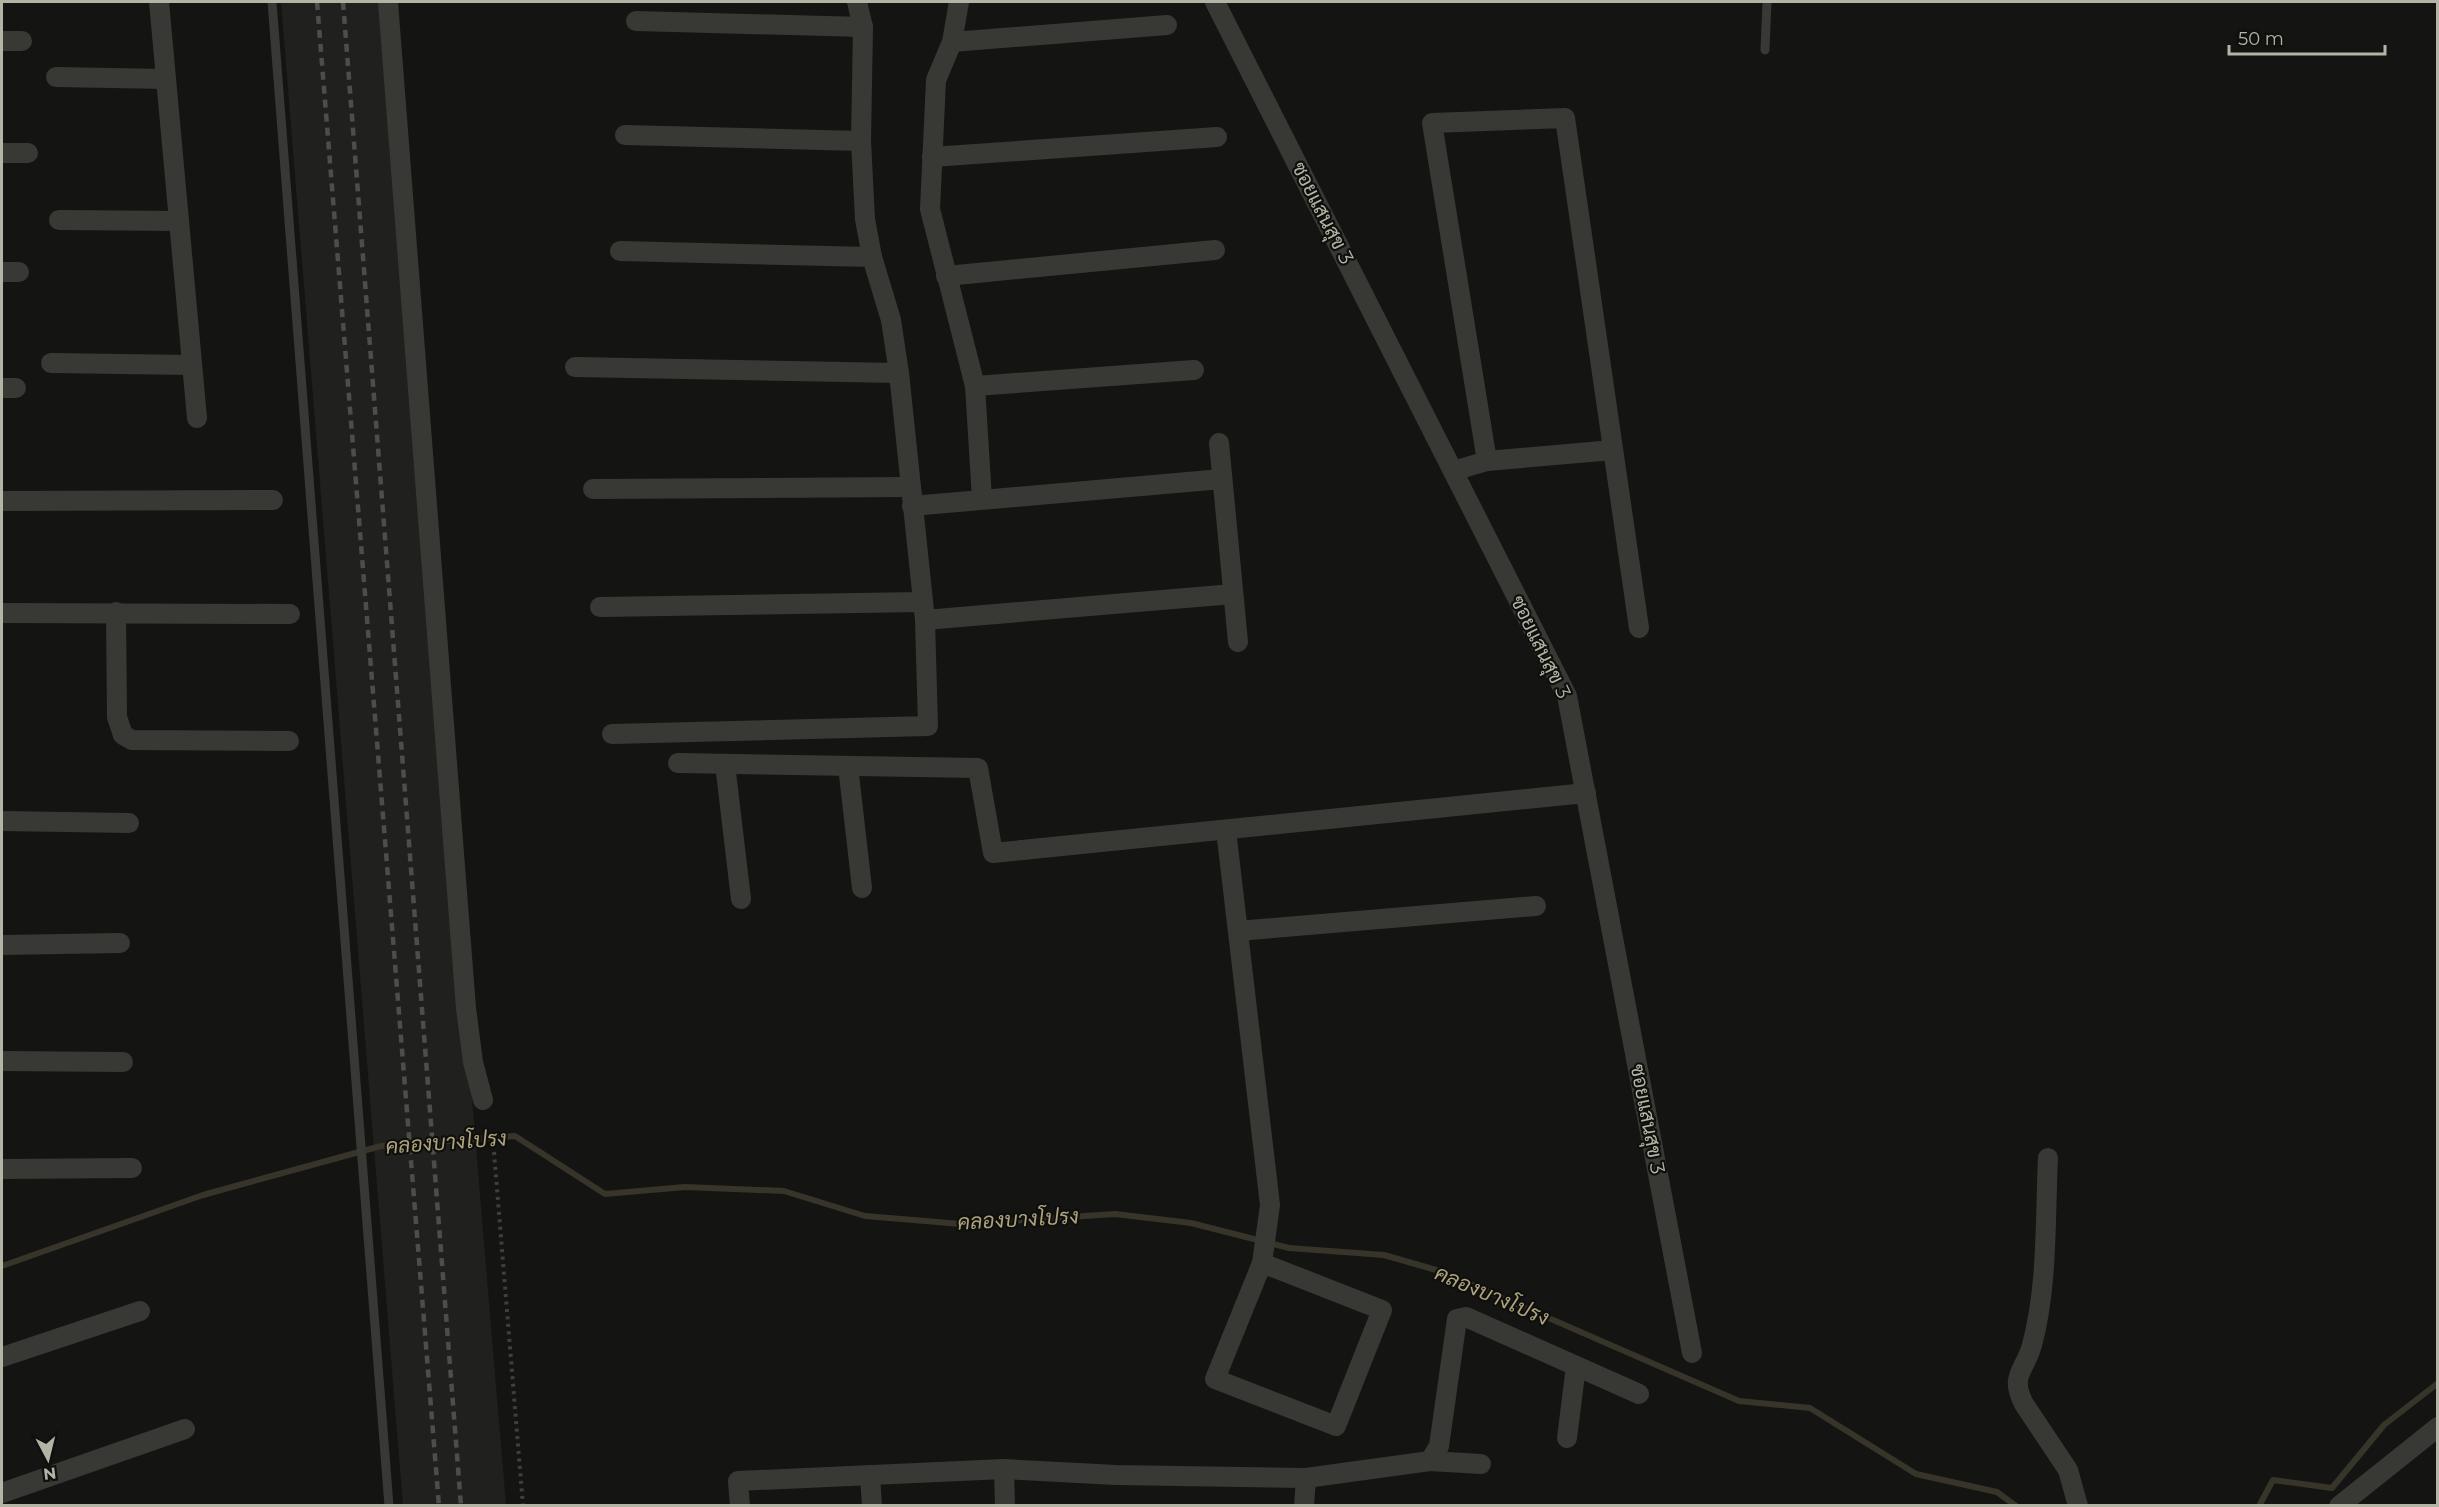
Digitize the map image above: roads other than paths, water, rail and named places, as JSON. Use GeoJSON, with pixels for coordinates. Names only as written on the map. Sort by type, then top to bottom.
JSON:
{"type":"FeatureCollection","features":[{"type":"Feature","properties":{"kind":"street"},"geometry":{"type":"LineString","coordinates":[[159,2],[197,418]]}},
{"type":"Feature","properties":{"kind":"street"},"geometry":{"type":"LineString","coordinates":[[388,2],[466,1008],[473,1062],[483,1100]]}},
{"type":"Feature","properties":{"kind":"street"},"geometry":{"type":"LineString","coordinates":[[612,734],[928,726],[923,611],[899,373],[891,321],[872,257],[865,219],[861,141],[863,27],[857,2]]}},
{"type":"Feature","properties":{"kind":"street"},"geometry":{"type":"LineString","coordinates":[[959,2],[952,42],[936,80],[930,209],[975,386],[982,499]]}},
{"type":"Feature","properties":{"kind":"street","name":"ซอยแสนสุข 3"},"geometry":{"type":"LineString","coordinates":[[1215,2],[1567,696],[1692,1353]]}},
{"type":"Feature","properties":{"kind":"street"},"geometry":{"type":"LineString","coordinates":[[636,21],[863,27]]}},
{"type":"Feature","properties":{"kind":"street"},"geometry":{"type":"LineString","coordinates":[[952,42],[1167,25]]}},
{"type":"Feature","properties":{"kind":"street"},"geometry":{"type":"LineString","coordinates":[[2,41],[22,41]]}},
{"type":"Feature","properties":{"kind":"street"},"geometry":{"type":"LineString","coordinates":[[56,78],[166,79]]}},
{"type":"Feature","properties":{"kind":"street"},"geometry":{"type":"LineString","coordinates":[[1487,461],[1432,123],[1565,118],[1639,628]]}},
{"type":"Feature","properties":{"kind":"street"},"geometry":{"type":"LineString","coordinates":[[625,135],[861,141]]}},
{"type":"Feature","properties":{"kind":"street"},"geometry":{"type":"LineString","coordinates":[[932,157],[1217,137]]}},
{"type":"Feature","properties":{"kind":"street"},"geometry":{"type":"LineString","coordinates":[[2,153],[28,153]]}},
{"type":"Feature","properties":{"kind":"street"},"geometry":{"type":"LineString","coordinates":[[59,220],[179,221]]}},
{"type":"Feature","properties":{"kind":"street"},"geometry":{"type":"LineString","coordinates":[[946,276],[1215,250]]}},
{"type":"Feature","properties":{"kind":"street"},"geometry":{"type":"LineString","coordinates":[[620,251],[872,257]]}},
{"type":"Feature","properties":{"kind":"street"},"geometry":{"type":"LineString","coordinates":[[51,363],[192,366]]}},
{"type":"Feature","properties":{"kind":"street"},"geometry":{"type":"LineString","coordinates":[[575,367],[899,373]]}},
{"type":"Feature","properties":{"kind":"street"},"geometry":{"type":"LineString","coordinates":[[975,386],[1194,370]]}},
{"type":"Feature","properties":{"kind":"street"},"geometry":{"type":"LineString","coordinates":[[1219,443],[1238,642]]}},
{"type":"Feature","properties":{"kind":"street"},"geometry":{"type":"LineString","coordinates":[[1453,471],[1487,461],[1613,450]]}},
{"type":"Feature","properties":{"kind":"street"},"geometry":{"type":"LineString","coordinates":[[593,489],[982,499],[1222,479]]}},
{"type":"Feature","properties":{"kind":"street"},"geometry":{"type":"LineString","coordinates":[[2,501],[273,500]]}},
{"type":"Feature","properties":{"kind":"street"},"geometry":{"type":"LineString","coordinates":[[600,607],[923,611],[1233,594]]}},
{"type":"Feature","properties":{"kind":"street"},"geometry":{"type":"LineString","coordinates":[[116,612],[117,717],[123,735],[132,740],[289,741]]}},
{"type":"Feature","properties":{"kind":"street"},"geometry":{"type":"LineString","coordinates":[[2,613],[290,614]]}},
{"type":"Feature","properties":{"kind":"street"},"geometry":{"type":"LineString","coordinates":[[678,763],[978,768],[993,853],[1586,793]]}},
{"type":"Feature","properties":{"kind":"street"},"geometry":{"type":"LineString","coordinates":[[725,764],[741,899]]}},
{"type":"Feature","properties":{"kind":"street"},"geometry":{"type":"LineString","coordinates":[[848,766],[862,888]]}},
{"type":"Feature","properties":{"kind":"street"},"geometry":{"type":"LineString","coordinates":[[2,821],[129,823]]}},
{"type":"Feature","properties":{"kind":"street"},"geometry":{"type":"LineString","coordinates":[[1226,830],[1270,1205],[1262,1259],[1215,1379],[1336,1426],[1382,1310],[1262,1259]]}},
{"type":"Feature","properties":{"kind":"street"},"geometry":{"type":"LineString","coordinates":[[1238,931],[1536,906]]}},
{"type":"Feature","properties":{"kind":"street"},"geometry":{"type":"LineString","coordinates":[[2,945],[120,943]]}},
{"type":"Feature","properties":{"kind":"street"},"geometry":{"type":"LineString","coordinates":[[2,1061],[123,1062]]}},
{"type":"Feature","properties":{"kind":"street"},"geometry":{"type":"LineString","coordinates":[[2048,1158],[2041,1291],[2032,1347],[2016,1381],[2018,1393],[2024,1404],[2068,1470],[2078,1506]]}},
{"type":"Feature","properties":{"kind":"street"},"geometry":{"type":"LineString","coordinates":[[2,1169],[132,1168]]}},
{"type":"Feature","properties":{"kind":"street"},"geometry":{"type":"LineString","coordinates":[[2,1357],[140,1311]]}},
{"type":"Feature","properties":{"kind":"street"},"geometry":{"type":"LineString","coordinates":[[1430,1461],[1439,1446],[1457,1319],[1466,1317],[1640,1394]]}},
{"type":"Feature","properties":{"kind":"street"},"geometry":{"type":"LineString","coordinates":[[1567,1438],[1576,1366]]}},
{"type":"Feature","properties":{"kind":"street"},"geometry":{"type":"LineString","coordinates":[[2339,1506],[2438,1427]]}},
{"type":"Feature","properties":{"kind":"street"},"geometry":{"type":"LineString","coordinates":[[2,1493],[185,1429]]}},
{"type":"Feature","properties":{"kind":"street"},"geometry":{"type":"LineString","coordinates":[[740,1506],[738,1481],[1004,1469],[1116,1475],[1306,1478],[1430,1461],[1481,1464]]}},
{"type":"Feature","properties":{"kind":"street"},"geometry":{"type":"LineString","coordinates":[[1004,1469],[1005,1506]]}},
{"type":"Feature","properties":{"kind":"street"},"geometry":{"type":"LineString","coordinates":[[870,1475],[872,1506]]}},
{"type":"Feature","properties":{"kind":"street"},"geometry":{"type":"LineString","coordinates":[[1304,1506],[1306,1478]]}},
{"type":"Feature","properties":{"kind":"lane"},"geometry":{"type":"LineString","coordinates":[[272,2],[388,1506]]}},
{"type":"Feature","properties":{"kind":"lane"},"geometry":{"type":"LineString","coordinates":[[1765,50],[1767,2]]}},
{"type":"Feature","properties":{"kind":"waterway","name":"คลองบางโปรง"},"geometry":{"type":"LineString","coordinates":[[2,1266],[203,1195],[381,1146],[515,1136],[605,1194],[685,1187],[784,1191],[865,1216],[961,1224],[1115,1214],[1191,1223],[1289,1248],[1384,1255],[1443,1272],[1739,1401],[1810,1408],[1916,1474],[1997,1492],[2016,1506]]}},
{"type":"Feature","properties":{"kind":"waterway","name":"คลองบางโปรง"},"geometry":{"type":"LineString","coordinates":[[2259,1506],[2273,1480],[2332,1488],[2384,1425],[2438,1383]]}},
{"type":"Feature","properties":{"kind":"railway"},"geometry":{"type":"LineString","coordinates":[[317,2],[439,1506]]}},
{"type":"Feature","properties":{"kind":"railway"},"geometry":{"type":"LineString","coordinates":[[343,2],[461,1506]]}}]}
